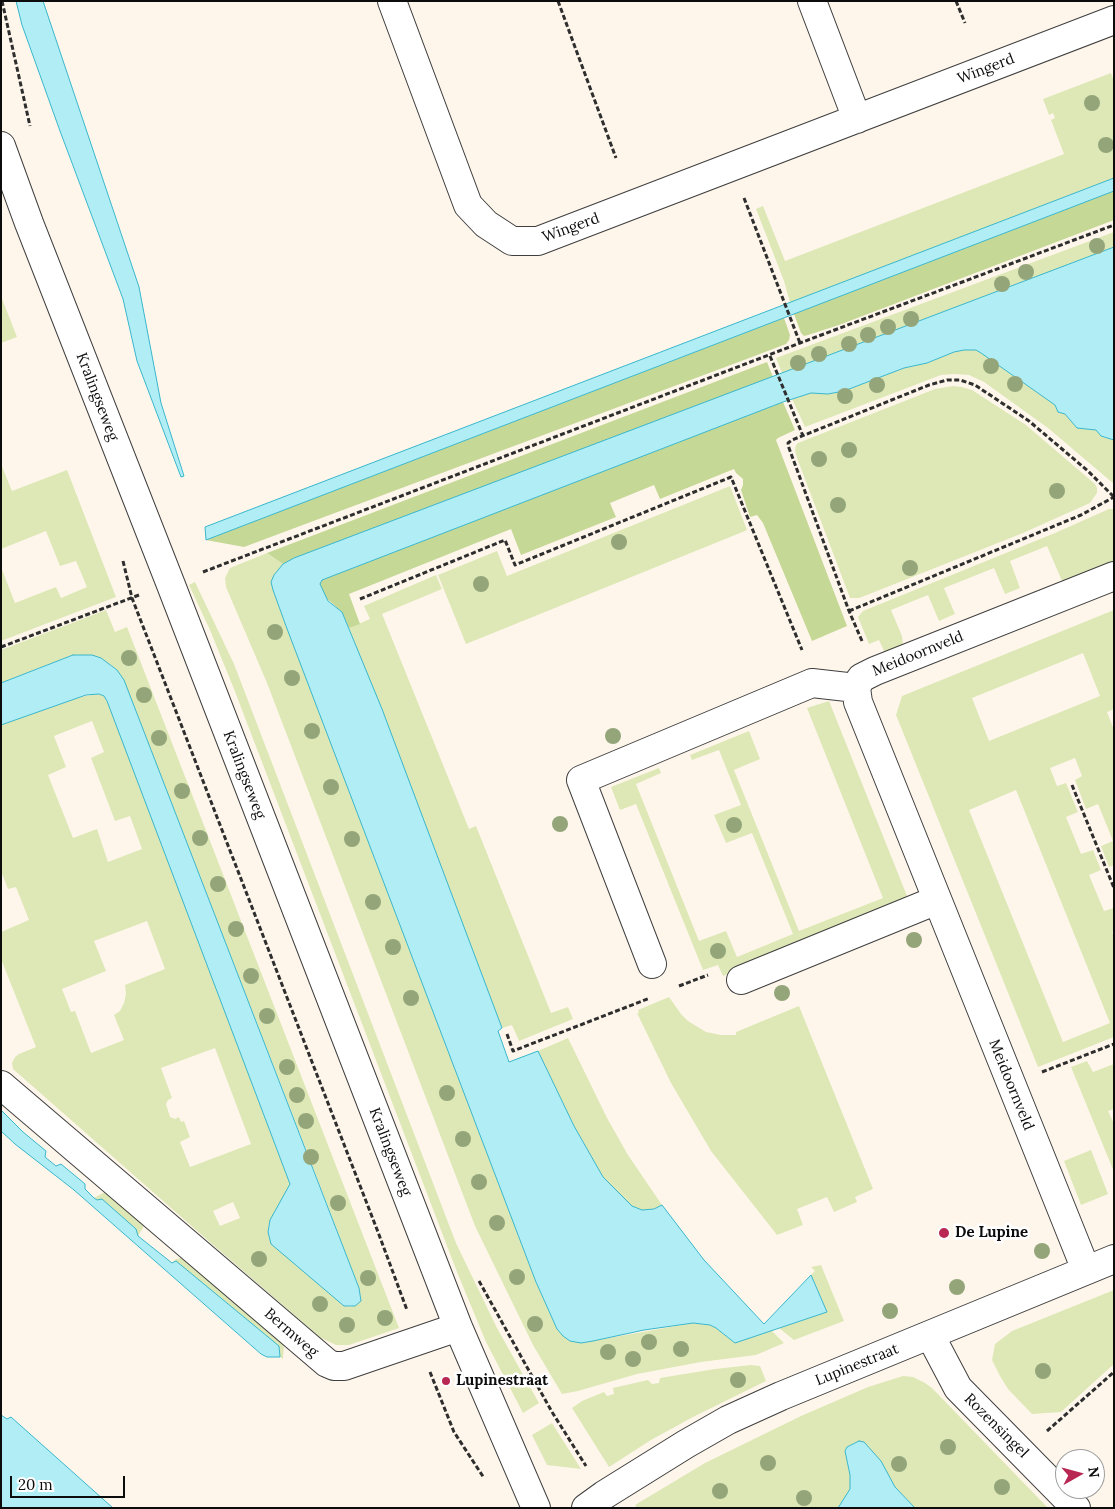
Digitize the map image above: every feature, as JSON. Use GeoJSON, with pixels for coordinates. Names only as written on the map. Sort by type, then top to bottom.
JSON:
{"type":"FeatureCollection","features":[{"type":"Feature","properties":{"kind":"street","name":"Wingerd"},"geometry":{"type":"LineString","coordinates":[[392,1],[468,206],[486,224],[512,240],[538,241],[1114,20]]}},
{"type":"Feature","properties":{"kind":"street"},"geometry":{"type":"LineString","coordinates":[[812,1],[858,119]]}},
{"type":"Feature","properties":{"kind":"street","name":"Kralingseweg"},"geometry":{"type":"LineString","coordinates":[[1,146],[28,223],[171,585],[458,1327]]}},
{"type":"Feature","properties":{"kind":"street","name":"Kralingseweg"},"geometry":{"type":"LineString","coordinates":[[1,173],[28,223]]}},
{"type":"Feature","properties":{"kind":"street","name":"Meidoornveld"},"geometry":{"type":"LineString","coordinates":[[1086,1270],[858,702],[866,679],[1114,576]]}},
{"type":"Feature","properties":{"kind":"street"},"geometry":{"type":"LineString","coordinates":[[652,964],[581,780],[812,683],[866,679]]}},
{"type":"Feature","properties":{"kind":"street"},"geometry":{"type":"LineString","coordinates":[[741,980],[937,900]]}},
{"type":"Feature","properties":{"kind":"street","name":"Bermweg"},"geometry":{"type":"LineString","coordinates":[[1,1085],[327,1363],[334,1366],[344,1366],[458,1327]]}},
{"type":"Feature","properties":{"kind":"street","name":"Lupinestraat"},"geometry":{"type":"LineString","coordinates":[[595,1501],[728,1420],[781,1396],[1114,1259]]}},
{"type":"Feature","properties":{"kind":"street"},"geometry":{"type":"LineString","coordinates":[[458,1327],[536,1508]]}},
{"type":"Feature","properties":{"kind":"street","name":"Rozensingel"},"geometry":{"type":"LineString","coordinates":[[930,1335],[958,1388],[1076,1508]]}},
{"type":"Feature","properties":{"kind":"path"},"geometry":{"type":"LineString","coordinates":[[558,1],[616,158]]}},
{"type":"Feature","properties":{"kind":"path"},"geometry":{"type":"LineString","coordinates":[[956,1],[965,24]]}},
{"type":"Feature","properties":{"kind":"path"},"geometry":{"type":"LineString","coordinates":[[732,167],[800,343]]}},
{"type":"Feature","properties":{"kind":"path"},"geometry":{"type":"LineString","coordinates":[[1,647],[171,585],[800,343],[1114,225]]}},
{"type":"Feature","properties":{"kind":"path"},"geometry":{"type":"LineString","coordinates":[[770,356],[803,436]]}},
{"type":"Feature","properties":{"kind":"path"},"geometry":{"type":"LineString","coordinates":[[849,611],[1081,515],[1114,497],[1088,471],[1029,421],[975,384],[960,380],[947,380],[929,385],[788,443],[849,611],[866,679]]}},
{"type":"Feature","properties":{"kind":"path"},"geometry":{"type":"LineString","coordinates":[[360,599],[505,540],[516,565],[731,477],[809,668],[812,683]]}},
{"type":"Feature","properties":{"kind":"path"},"geometry":{"type":"LineString","coordinates":[[122,556],[132,598],[375,1222],[418,1341],[454,1432],[485,1480]]}},
{"type":"Feature","properties":{"kind":"path"},"geometry":{"type":"LineString","coordinates":[[1072,785],[1114,888]]}},
{"type":"Feature","properties":{"kind":"path"},"geometry":{"type":"LineString","coordinates":[[672,989],[717,972],[723,987],[741,980]]}},
{"type":"Feature","properties":{"kind":"path"},"geometry":{"type":"LineString","coordinates":[[507,1034],[513,1051],[654,996]]}},
{"type":"Feature","properties":{"kind":"path"},"geometry":{"type":"LineString","coordinates":[[1011,1085],[1114,1044]]}},
{"type":"Feature","properties":{"kind":"path"},"geometry":{"type":"LineString","coordinates":[[478,1280],[552,1412],[595,1501]]}},
{"type":"Feature","properties":{"kind":"path"},"geometry":{"type":"LineString","coordinates":[[1022,1452],[1114,1372]]}},
{"type":"Feature","properties":{"kind":"green space"},"geometry":{"type":"Polygon","coordinates":[[[1111,73],[1114,81],[1114,178],[790,303],[784,281],[756,209],[763,206],[785,261],[1064,154],[1051,120],[1055,118],[1053,113],[1049,115],[1043,99],[1111,73]]]}},
{"type":"Feature","properties":{"kind":"green space"},"geometry":{"type":"Polygon","coordinates":[[[1114,191],[1114,220],[839,325],[804,336],[801,333],[794,314],[1114,191]]]}},
{"type":"Feature","properties":{"kind":"green space"},"geometry":{"type":"Polygon","coordinates":[[[1114,232],[1114,247],[782,373],[776,358],[1114,232]]]}},
{"type":"Feature","properties":{"kind":"green space"},"geometry":{"type":"Polygon","coordinates":[[[1,296],[17,337],[1,343],[1,296]]]}},
{"type":"Feature","properties":{"kind":"green space"},"geometry":{"type":"Polygon","coordinates":[[[784,318],[790,335],[786,344],[244,547],[206,540],[784,318]]]}},
{"type":"Feature","properties":{"kind":"green space"},"geometry":{"type":"Polygon","coordinates":[[[964,350],[976,350],[981,353],[1055,405],[1056,409],[1065,414],[1077,428],[1096,430],[1101,436],[1114,440],[1114,484],[1048,428],[984,382],[969,375],[941,375],[805,427],[792,399],[811,393],[828,394],[844,391],[904,368],[927,363],[964,350]]]}},
{"type":"Feature","properties":{"kind":"green space"},"geometry":{"type":"Polygon","coordinates":[[[767,362],[773,377],[294,558],[283,564],[267,553],[767,362]]]}},
{"type":"Feature","properties":{"kind":"green space"},"geometry":{"type":"Polygon","coordinates":[[[953,386],[972,390],[1026,425],[1095,484],[1097,493],[1090,503],[1023,533],[867,595],[859,598],[850,598],[797,458],[796,445],[935,389],[953,386]]]}},
{"type":"Feature","properties":{"kind":"green space"},"geometry":{"type":"Polygon","coordinates":[[[783,402],[795,430],[776,440],[847,626],[812,641],[763,523],[757,515],[750,517],[741,490],[743,479],[734,469],[660,499],[654,485],[610,503],[616,517],[521,555],[511,529],[349,594],[360,624],[349,628],[342,612],[324,596],[319,584],[322,580],[783,402]]]}},
{"type":"Feature","properties":{"kind":"green space"},"geometry":{"type":"Polygon","coordinates":[[[1,464],[12,491],[67,470],[116,597],[1,641],[1,567],[15,603],[56,587],[61,598],[87,587],[76,561],[60,566],[46,531],[1,549],[1,464]]]}},
{"type":"Feature","properties":{"kind":"green space"},"geometry":{"type":"Polygon","coordinates":[[[730,486],[747,530],[466,644],[438,575],[497,551],[507,576],[730,486]]]}},
{"type":"Feature","properties":{"kind":"green space"},"geometry":{"type":"Polygon","coordinates":[[[1109,509],[1114,509],[1114,561],[1062,581],[1047,546],[1010,561],[1020,588],[1005,594],[994,568],[944,588],[955,614],[939,621],[928,595],[891,610],[902,636],[903,645],[886,655],[879,640],[869,644],[858,617],[863,611],[1109,509]]]}},
{"type":"Feature","properties":{"kind":"green space"},"geometry":{"type":"Polygon","coordinates":[[[267,553],[283,564],[274,575],[273,590],[536,1282],[557,1329],[570,1341],[581,1343],[693,1323],[710,1325],[735,1343],[771,1330],[784,1343],[756,1355],[701,1362],[637,1374],[562,1394],[533,1345],[475,1226],[267,683],[226,587],[225,578],[230,568],[267,553]]]}},
{"type":"Feature","properties":{"kind":"green space"},"geometry":{"type":"Polygon","coordinates":[[[436,575],[442,589],[382,614],[469,829],[476,826],[551,1013],[568,1007],[573,1019],[519,1041],[512,1025],[502,1028],[349,628],[370,619],[364,606],[436,575]]]}},
{"type":"Feature","properties":{"kind":"green space"},"geometry":{"type":"Polygon","coordinates":[[[195,582],[234,664],[456,1243],[497,1328],[539,1403],[523,1413],[486,1342],[457,1272],[234,689],[189,585],[195,582]]]}},
{"type":"Feature","properties":{"kind":"green space"},"geometry":{"type":"Polygon","coordinates":[[[106,610],[115,632],[127,627],[399,1328],[349,1345],[336,1345],[321,1338],[13,1069],[12,1063],[15,1057],[36,1047],[1,959],[1,932],[29,920],[16,887],[8,889],[1,871],[1,725],[79,697],[99,694],[104,696],[111,708],[290,1184],[268,1227],[269,1238],[348,1307],[355,1306],[361,1301],[359,1288],[316,1175],[127,689],[117,670],[101,658],[73,655],[1,683],[1,650],[106,610]],[[92,721],[54,736],[66,767],[48,775],[73,838],[97,829],[108,862],[142,849],[130,816],[115,821],[91,758],[104,752],[92,721]],[[147,921],[94,941],[106,971],[62,989],[71,1012],[75,1011],[91,1053],[124,1040],[114,1015],[120,1011],[124,1003],[125,985],[165,969],[147,921]],[[215,1048],[161,1068],[172,1098],[166,1104],[170,1117],[175,1119],[179,1117],[181,1122],[184,1121],[190,1137],[180,1142],[190,1167],[251,1144],[215,1048]],[[233,1202],[213,1211],[220,1226],[240,1218],[233,1202]]]}},
{"type":"Feature","properties":{"kind":"green space"},"geometry":{"type":"Polygon","coordinates":[[[1114,610],[1114,709],[1107,712],[1114,730],[1114,865],[1109,867],[1101,846],[1113,841],[1098,804],[1086,809],[1075,780],[1082,776],[1075,758],[1050,768],[1057,786],[1066,783],[1078,812],[1066,817],[1081,854],[1093,850],[1101,870],[1089,875],[1104,911],[1114,908],[1114,931],[1112,932],[1114,936],[1114,1037],[1038,1067],[896,715],[902,696],[1114,610]],[[1083,653],[972,698],[989,741],[1100,696],[1083,653]],[[1016,790],[969,810],[1063,1042],[1110,1023],[1016,790]]]}},
{"type":"Feature","properties":{"kind":"green space"},"geometry":{"type":"Polygon","coordinates":[[[829,701],[909,901],[723,976],[718,965],[703,970],[636,804],[620,810],[611,787],[659,768],[661,773],[636,784],[699,941],[726,931],[737,957],[793,934],[752,833],[726,843],[714,815],[741,805],[719,750],[692,760],[690,755],[749,731],[760,759],[734,770],[799,931],[883,898],[807,708],[829,701]]]}},
{"type":"Feature","properties":{"kind":"green space"},"geometry":{"type":"Polygon","coordinates":[[[669,997],[688,1021],[706,1032],[721,1035],[736,1035],[736,1032],[799,1006],[873,1189],[855,1197],[857,1202],[834,1212],[827,1197],[797,1209],[803,1225],[777,1235],[711,1151],[671,1083],[637,1013],[639,1013],[638,1010],[669,997]]]}},
{"type":"Feature","properties":{"kind":"green space"},"geometry":{"type":"Polygon","coordinates":[[[568,1038],[607,1118],[628,1155],[662,1205],[654,1209],[642,1210],[631,1206],[603,1177],[574,1126],[538,1051],[568,1038]]]}},
{"type":"Feature","properties":{"kind":"green space"},"geometry":{"type":"Polygon","coordinates":[[[1087,1061],[1093,1072],[1114,1064],[1114,1109],[1108,1111],[1114,1124],[1114,1172],[1071,1067],[1087,1061]]]}},
{"type":"Feature","properties":{"kind":"green space"},"geometry":{"type":"Polygon","coordinates":[[[1091,1150],[1108,1194],[1081,1205],[1064,1161],[1091,1150]]]}},
{"type":"Feature","properties":{"kind":"green space"},"geometry":{"type":"Polygon","coordinates":[[[105,1192],[144,1226],[138,1236],[94,1198],[105,1192]]]}},
{"type":"Feature","properties":{"kind":"green space"},"geometry":{"type":"Polygon","coordinates":[[[181,1258],[223,1290],[279,1339],[284,1344],[283,1359],[280,1357],[279,1346],[176,1262],[172,1263],[176,1259],[181,1258]]]}},
{"type":"Feature","properties":{"kind":"green space"},"geometry":{"type":"Polygon","coordinates":[[[821,1265],[844,1321],[794,1340],[779,1328],[827,1312],[811,1275],[815,1271],[811,1267],[821,1265]]]}},
{"type":"Feature","properties":{"kind":"green space"},"geometry":{"type":"Polygon","coordinates":[[[1114,1290],[1114,1364],[1061,1412],[1032,1414],[1008,1389],[1000,1376],[992,1360],[995,1344],[1012,1331],[1114,1290]]]}},
{"type":"Feature","properties":{"kind":"green space"},"geometry":{"type":"Polygon","coordinates":[[[751,1365],[760,1366],[766,1381],[651,1440],[609,1467],[572,1408],[582,1401],[604,1392],[607,1396],[614,1394],[613,1388],[648,1380],[652,1384],[659,1383],[660,1378],[751,1365]]]}},
{"type":"Feature","properties":{"kind":"green space"},"geometry":{"type":"Polygon","coordinates":[[[903,1376],[913,1377],[932,1388],[1048,1508],[915,1508],[895,1487],[859,1441],[847,1447],[845,1451],[850,1475],[850,1489],[838,1508],[637,1508],[635,1505],[705,1463],[801,1416],[868,1387],[903,1376]]]}},
{"type":"Feature","properties":{"kind":"green space"},"geometry":{"type":"Polygon","coordinates":[[[552,1423],[581,1469],[547,1465],[532,1435],[552,1423]]]}},
{"type":"Feature","properties":{"kind":"water"},"geometry":{"type":"Polygon","coordinates":[[[16,1],[43,1],[139,287],[161,403],[184,476],[181,477],[137,361],[123,299],[60,131],[22,25],[16,1]]]}},
{"type":"Feature","properties":{"kind":"water"},"geometry":{"type":"Polygon","coordinates":[[[1114,178],[1114,191],[206,540],[205,527],[1114,178]]]}},
{"type":"Feature","properties":{"kind":"water"},"geometry":{"type":"Polygon","coordinates":[[[1114,247],[1114,440],[1101,436],[1096,430],[1077,428],[1065,414],[1058,412],[1055,405],[981,353],[976,350],[964,350],[927,363],[904,368],[844,391],[828,394],[811,393],[783,402],[322,580],[320,584],[328,601],[342,612],[382,709],[502,1028],[498,1031],[509,1062],[538,1051],[574,1126],[603,1177],[632,1206],[642,1210],[654,1209],[662,1205],[704,1260],[764,1324],[811,1275],[827,1312],[735,1343],[710,1325],[693,1323],[644,1330],[581,1343],[570,1341],[557,1329],[536,1282],[286,626],[271,582],[274,575],[283,564],[294,558],[1114,247]]]}},
{"type":"Feature","properties":{"kind":"water"},"geometry":{"type":"Polygon","coordinates":[[[73,655],[92,655],[101,658],[117,670],[124,680],[359,1288],[361,1301],[355,1306],[344,1306],[271,1244],[268,1232],[270,1220],[290,1184],[104,696],[99,694],[86,695],[1,725],[1,683],[73,655]]]}},
{"type":"Feature","properties":{"kind":"water"},"geometry":{"type":"Polygon","coordinates":[[[1,1110],[46,1151],[45,1157],[56,1166],[61,1164],[85,1184],[85,1189],[94,1198],[97,1200],[102,1199],[136,1229],[138,1236],[172,1263],[176,1261],[279,1346],[280,1357],[267,1357],[261,1354],[74,1190],[15,1144],[1,1131],[1,1110]]]}},
{"type":"Feature","properties":{"kind":"water"},"geometry":{"type":"Polygon","coordinates":[[[1,1415],[7,1419],[11,1417],[113,1508],[1,1508],[1,1415]]]}},
{"type":"Feature","properties":{"kind":"water"},"geometry":{"type":"Polygon","coordinates":[[[859,1441],[864,1442],[881,1461],[895,1487],[915,1508],[838,1508],[850,1489],[850,1475],[845,1451],[847,1447],[859,1441]]]}},
{"type":"Feature","properties":{"kind":"place","name":"De Lupine"},"geometry":{"type":"Point","coordinates":[944,1233]}},
{"type":"Feature","properties":{"kind":"place","name":"Lupinestraat"},"geometry":{"type":"Point","coordinates":[446,1381]}}]}
